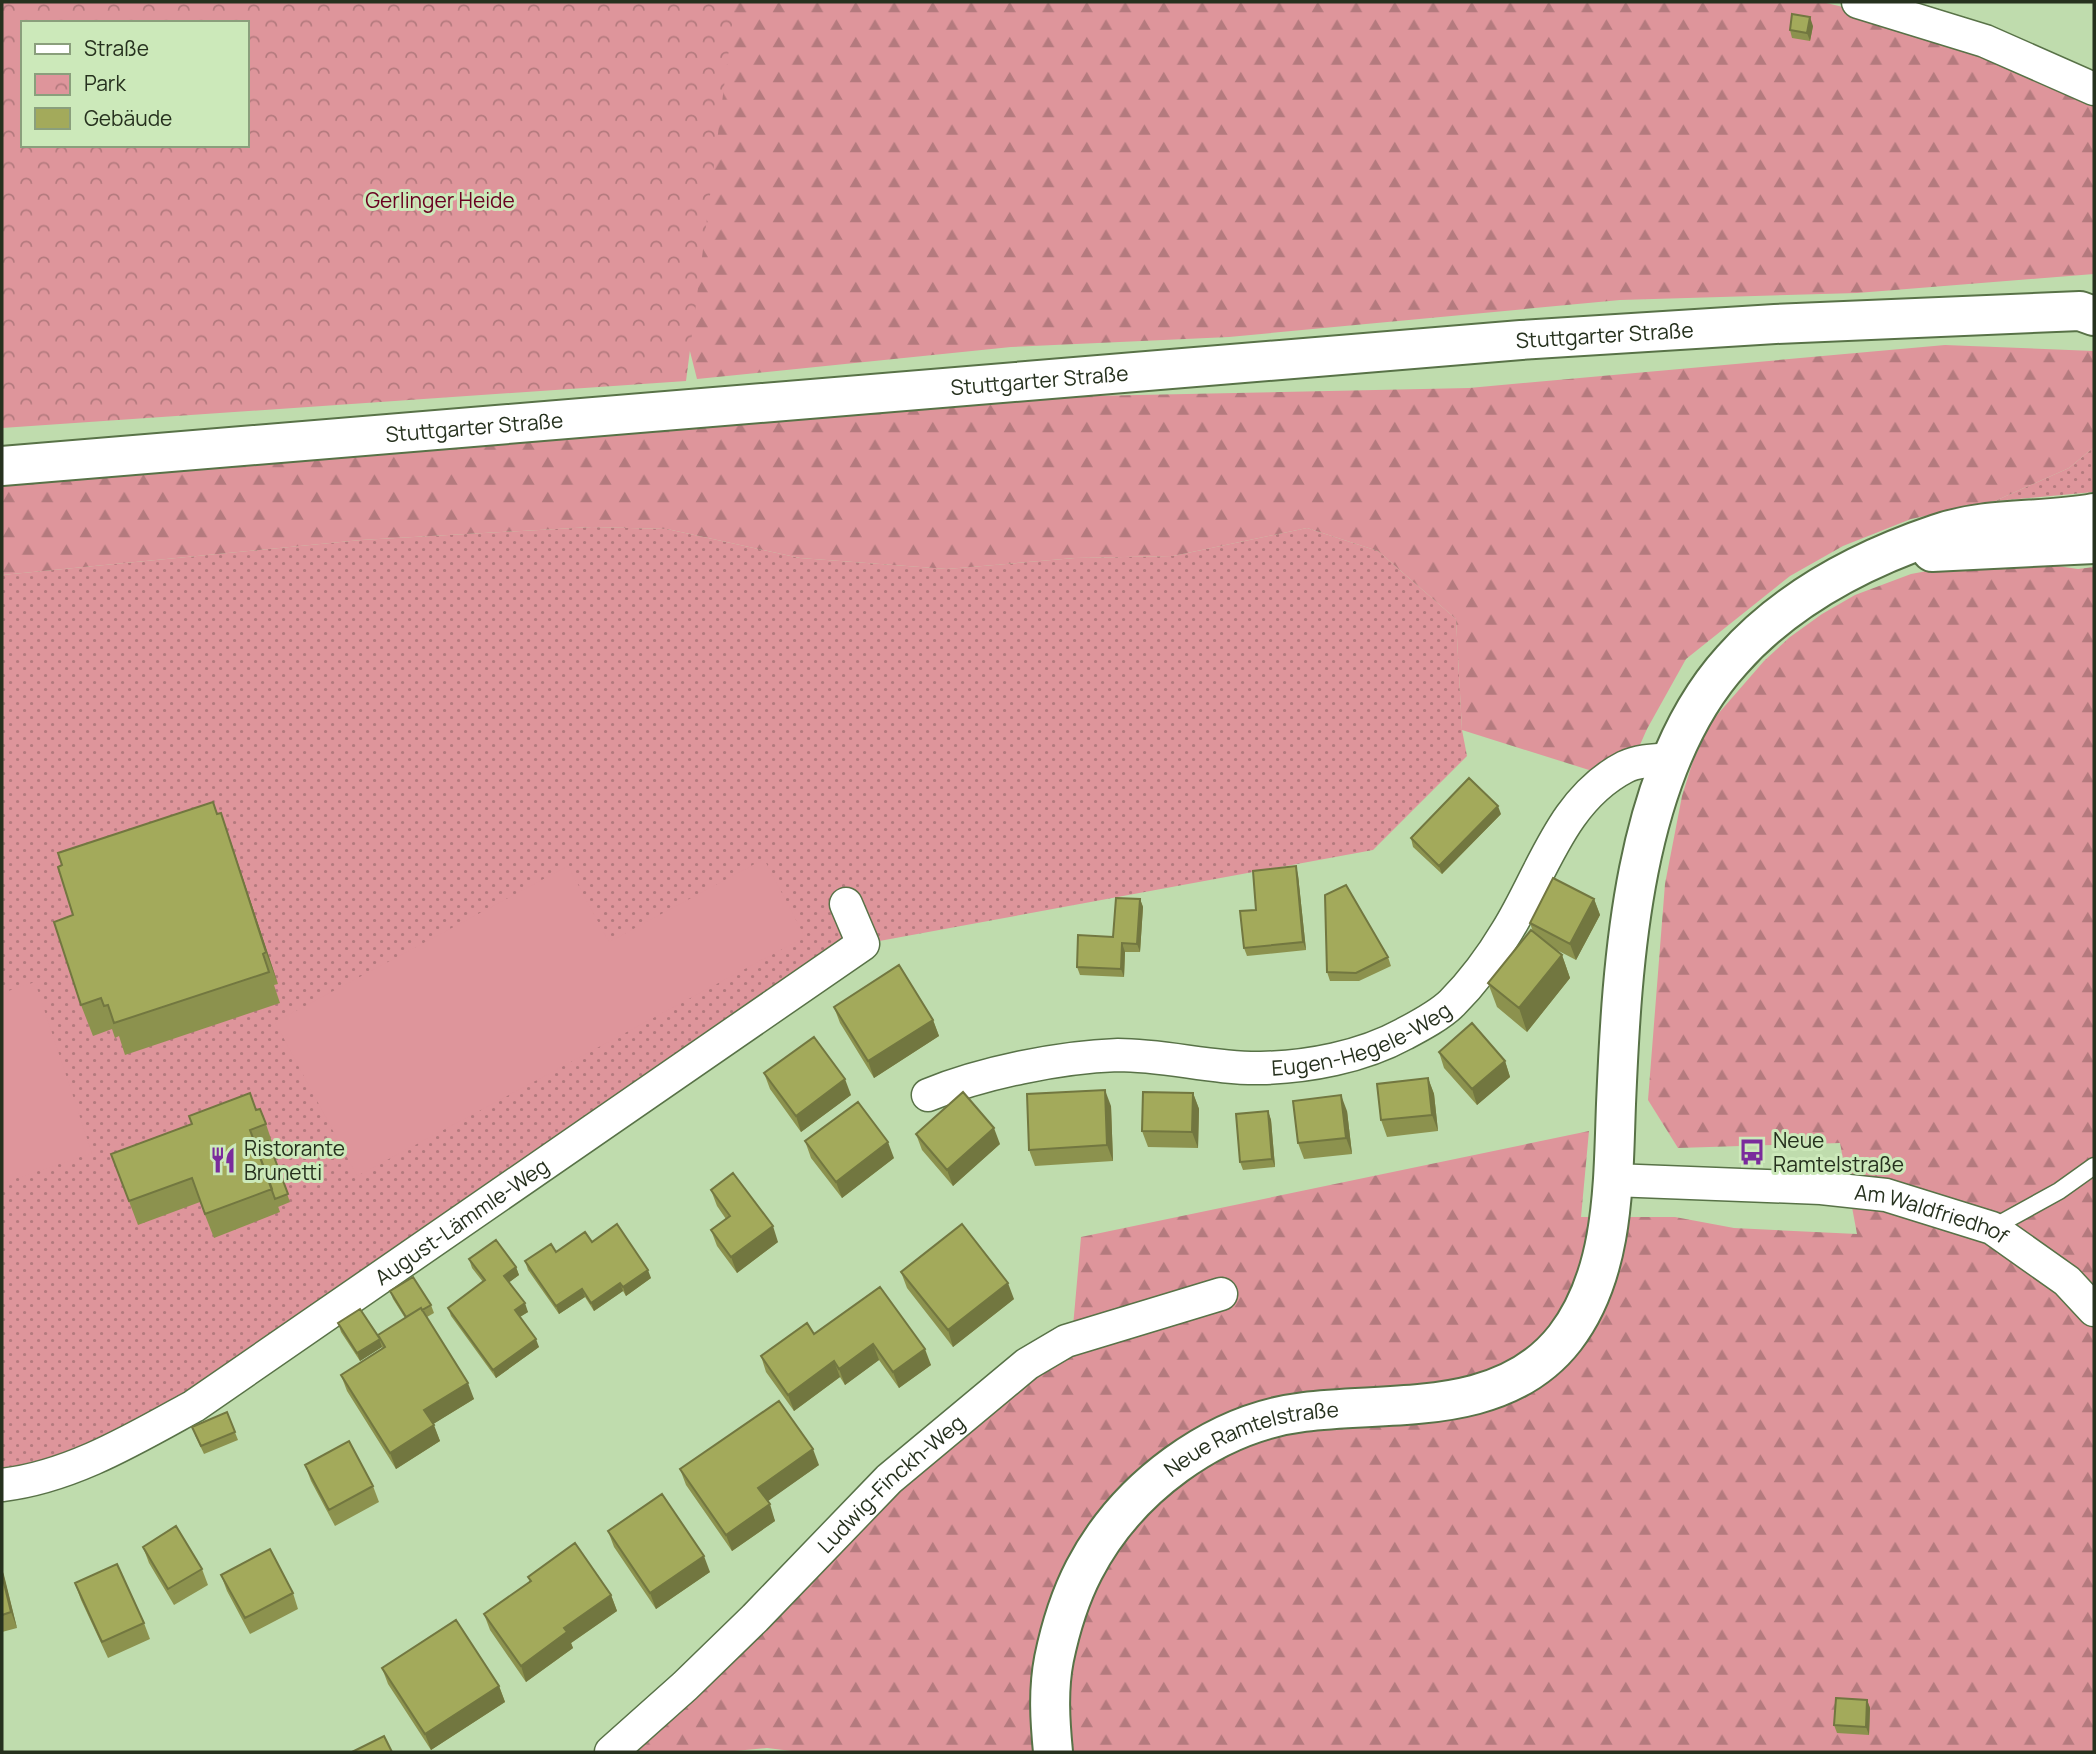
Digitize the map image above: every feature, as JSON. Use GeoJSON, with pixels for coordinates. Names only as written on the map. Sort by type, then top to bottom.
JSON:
{"type":"FeatureCollection","features":[{"type":"Feature","properties":{"kind":"main road","name":"Stuttgarter Straße"},"geometry":{"type":"LineString","coordinates":[[2,466],[1521,340],[1775,324],[2089,310]]}},
{"type":"Feature","properties":{"kind":"main road","name":"Neue Ramtelstraße"},"geometry":{"type":"LineString","coordinates":[[1053,1752],[1049,1709],[1054,1660],[1067,1614],[1084,1570],[1112,1528],[1144,1490],[1178,1462],[1216,1438],[1258,1421],[1302,1412],[1422,1405],[1488,1391],[1527,1373],[1563,1341],[1589,1301],[1610,1222],[1617,1074],[1627,949],[1641,858],[1656,802],[1672,759],[1694,711],[1732,659],[1780,615],[1832,579],[1938,533],[1974,524],[2094,513]]}},
{"type":"Feature","properties":{"kind":"main road","name":"Neue Ramtelstraße"},"geometry":{"type":"LineString","coordinates":[[1895,551],[2027,549],[2094,544]]}},
{"type":"Feature","properties":{"kind":"street"},"geometry":{"type":"LineString","coordinates":[[1858,2],[1985,41],[2094,89]]}},
{"type":"Feature","properties":{"kind":"street","name":"Eugen-Hegele-Weg"},"geometry":{"type":"LineString","coordinates":[[928,1095],[961,1081],[1054,1062],[1119,1055],[1260,1068],[1364,1052],[1404,1034],[1451,1004],[1483,965],[1508,930],[1543,860],[1592,790],[1626,766],[1672,759]]}},
{"type":"Feature","properties":{"kind":"street","name":"August-Lämmle-Weg"},"geometry":{"type":"LineString","coordinates":[[2,1485],[47,1476],[109,1452],[194,1406],[863,944],[846,904]]}},
{"type":"Feature","properties":{"kind":"street","name":"Am Waldfriedhof"},"geometry":{"type":"LineString","coordinates":[[1613,1180],[1821,1188],[1886,1195],[1992,1228],[2067,1281],[2094,1310]]}},
{"type":"Feature","properties":{"kind":"street","name":"Ludwig-Finckh-Weg"},"geometry":{"type":"LineString","coordinates":[[611,1752],[755,1618],[889,1479],[1027,1364],[1066,1341],[1221,1294]]}},
{"type":"Feature","properties":{"kind":"lane"},"geometry":{"type":"LineString","coordinates":[[1992,1228],[2059,1191],[2094,1166]]}},
{"type":"Feature","properties":{"kind":"green space","name":"Gerlinger Heide"},"geometry":{"type":"Polygon","coordinates":[[[2,2],[735,2],[686,381],[2,428],[2,2]]]}},
{"type":"Feature","properties":{"kind":"green space"},"geometry":{"type":"Polygon","coordinates":[[[467,2],[1822,2],[1881,16],[2021,69],[2094,105],[2094,274],[1857,293],[1620,300],[1229,337],[1011,347],[697,379],[667,261],[467,2]]]}},
{"type":"Feature","properties":{"kind":"green space"},"geometry":{"type":"Polygon","coordinates":[[[1945,345],[2094,351],[2094,447],[2069,468],[1995,501],[1911,519],[1843,546],[1790,576],[1686,659],[1647,729],[1624,781],[1462,730],[1456,619],[1378,551],[1307,528],[1173,556],[1075,558],[947,569],[800,558],[667,529],[592,527],[361,540],[2,575],[2,486],[899,400],[1469,388],[1945,345]]]}},
{"type":"Feature","properties":{"kind":"green space"},"geometry":{"type":"Polygon","coordinates":[[[2094,447],[2094,492],[1995,501],[2069,468],[2094,447]]]}},
{"type":"Feature","properties":{"kind":"green space"},"geometry":{"type":"Polygon","coordinates":[[[592,527],[667,529],[800,558],[947,569],[1075,558],[1173,556],[1307,528],[1378,551],[1456,619],[1462,730],[1467,756],[1373,850],[863,944],[194,1406],[2,1485],[2,575],[361,540],[592,527]]]}},
{"type":"Feature","properties":{"kind":"green space"},"geometry":{"type":"Polygon","coordinates":[[[2014,560],[2078,569],[2094,567],[2094,1752],[800,1752],[767,1748],[724,1752],[631,1752],[900,1482],[1071,1349],[1081,1237],[1589,1131],[1581,1217],[1675,1217],[1734,1228],[1857,1234],[1840,1143],[1678,1148],[1648,1100],[1665,884],[1682,796],[1693,761],[1711,722],[1764,661],[1790,637],[1822,614],[1855,595],[1911,574],[2014,560]]]}},
{"type":"Feature","properties":{"kind":"green space"},"geometry":{"type":"Polygon","coordinates":[[[764,859],[805,937],[357,1176],[275,1022],[568,866],[609,942],[764,859]]]}},
{"type":"Feature","properties":{"kind":"green space"},"geometry":{"type":"Polygon","coordinates":[[[35,982],[92,1153],[2,1183],[2,993],[35,982]]]}},
{"type":"Feature","properties":{"kind":"building"},"geometry":{"type":"Polygon","coordinates":[[[1792,14],[1810,17],[1807,33],[1790,30],[1792,14]]]}},
{"type":"Feature","properties":{"kind":"building"},"geometry":{"type":"Polygon","coordinates":[[[1469,778],[1498,806],[1439,866],[1411,838],[1469,778]]]}},
{"type":"Feature","properties":{"kind":"building"},"geometry":{"type":"Polygon","coordinates":[[[213,802],[217,814],[221,813],[266,952],[263,954],[269,972],[114,1023],[108,1005],[104,1006],[101,998],[81,1005],[54,922],[73,915],[58,867],[62,865],[58,853],[213,802]]]}},
{"type":"Feature","properties":{"kind":"building"},"geometry":{"type":"Polygon","coordinates":[[[1296,866],[1303,942],[1244,948],[1240,911],[1256,910],[1253,871],[1296,866]]]}},
{"type":"Feature","properties":{"kind":"building"},"geometry":{"type":"Polygon","coordinates":[[[1553,878],[1594,899],[1570,944],[1530,923],[1553,878]]]}},
{"type":"Feature","properties":{"kind":"building"},"geometry":{"type":"Polygon","coordinates":[[[1346,885],[1388,957],[1356,973],[1327,972],[1325,895],[1346,885]]]}},
{"type":"Feature","properties":{"kind":"building"},"geometry":{"type":"Polygon","coordinates":[[[1116,898],[1140,899],[1137,944],[1122,943],[1121,969],[1077,967],[1078,935],[1113,937],[1116,898]]]}},
{"type":"Feature","properties":{"kind":"building"},"geometry":{"type":"Polygon","coordinates":[[[1531,930],[1562,955],[1519,1008],[1488,983],[1531,930]]]}},
{"type":"Feature","properties":{"kind":"building"},"geometry":{"type":"Polygon","coordinates":[[[899,965],[933,1020],[868,1061],[834,1007],[899,965]]]}},
{"type":"Feature","properties":{"kind":"building"},"geometry":{"type":"Polygon","coordinates":[[[1472,1023],[1505,1061],[1472,1089],[1439,1052],[1472,1023]]]}},
{"type":"Feature","properties":{"kind":"building"},"geometry":{"type":"Polygon","coordinates":[[[814,1037],[845,1079],[796,1116],[764,1073],[814,1037]]]}},
{"type":"Feature","properties":{"kind":"building"},"geometry":{"type":"Polygon","coordinates":[[[1428,1078],[1432,1115],[1381,1120],[1377,1084],[1428,1078]]]}},
{"type":"Feature","properties":{"kind":"building"},"geometry":{"type":"Polygon","coordinates":[[[1105,1090],[1107,1145],[1029,1150],[1027,1094],[1105,1090]]]}},
{"type":"Feature","properties":{"kind":"building"},"geometry":{"type":"Polygon","coordinates":[[[963,1092],[994,1128],[947,1170],[916,1134],[963,1092]]]}},
{"type":"Feature","properties":{"kind":"building"},"geometry":{"type":"Polygon","coordinates":[[[1143,1092],[1193,1093],[1192,1132],[1142,1131],[1143,1092]]]}},
{"type":"Feature","properties":{"kind":"building"},"geometry":{"type":"Polygon","coordinates":[[[250,1093],[256,1110],[260,1109],[266,1124],[250,1130],[272,1189],[205,1214],[192,1178],[129,1201],[111,1154],[192,1124],[189,1116],[250,1093]]]}},
{"type":"Feature","properties":{"kind":"building"},"geometry":{"type":"Polygon","coordinates":[[[1341,1095],[1346,1138],[1298,1143],[1293,1101],[1341,1095]]]}},
{"type":"Feature","properties":{"kind":"building"},"geometry":{"type":"Polygon","coordinates":[[[858,1102],[888,1142],[836,1182],[805,1141],[858,1102]]]}},
{"type":"Feature","properties":{"kind":"building"},"geometry":{"type":"Polygon","coordinates":[[[1268,1111],[1272,1159],[1240,1162],[1236,1114],[1268,1111]]]}},
{"type":"Feature","properties":{"kind":"building"},"geometry":{"type":"Polygon","coordinates":[[[268,1141],[288,1194],[275,1199],[256,1146],[268,1141]]]}},
{"type":"Feature","properties":{"kind":"building"},"geometry":{"type":"Polygon","coordinates":[[[733,1173],[773,1226],[731,1257],[711,1230],[730,1216],[711,1190],[733,1173]]]}},
{"type":"Feature","properties":{"kind":"building"},"geometry":{"type":"Polygon","coordinates":[[[617,1224],[648,1270],[623,1287],[620,1283],[591,1303],[582,1289],[556,1306],[525,1261],[551,1244],[556,1252],[585,1232],[592,1242],[617,1224]]]}},
{"type":"Feature","properties":{"kind":"building"},"geometry":{"type":"Polygon","coordinates":[[[962,1224],[1008,1283],[948,1330],[901,1272],[962,1224]]]}},
{"type":"Feature","properties":{"kind":"building"},"geometry":{"type":"Polygon","coordinates":[[[496,1240],[516,1267],[504,1276],[525,1303],[515,1310],[536,1339],[493,1370],[448,1308],[485,1280],[469,1259],[496,1240]]]}},
{"type":"Feature","properties":{"kind":"building"},"geometry":{"type":"Polygon","coordinates":[[[413,1277],[431,1305],[406,1317],[390,1291],[413,1277]]]}},
{"type":"Feature","properties":{"kind":"building"},"geometry":{"type":"Polygon","coordinates":[[[880,1287],[925,1349],[893,1372],[873,1344],[839,1369],[834,1361],[788,1395],[761,1356],[807,1323],[814,1334],[880,1287]]]}},
{"type":"Feature","properties":{"kind":"building"},"geometry":{"type":"Polygon","coordinates":[[[421,1308],[468,1383],[424,1410],[434,1425],[390,1453],[341,1375],[385,1347],[378,1335],[421,1308]]]}},
{"type":"Feature","properties":{"kind":"building"},"geometry":{"type":"Polygon","coordinates":[[[360,1309],[380,1339],[357,1353],[338,1323],[360,1309]]]}},
{"type":"Feature","properties":{"kind":"building"},"geometry":{"type":"Polygon","coordinates":[[[779,1401],[813,1449],[758,1488],[770,1504],[726,1535],[680,1469],[779,1401]]]}},
{"type":"Feature","properties":{"kind":"building"},"geometry":{"type":"Polygon","coordinates":[[[227,1412],[235,1432],[201,1446],[192,1427],[227,1412]]]}},
{"type":"Feature","properties":{"kind":"building"},"geometry":{"type":"Polygon","coordinates":[[[349,1441],[373,1486],[329,1510],[305,1465],[349,1441]]]}},
{"type":"Feature","properties":{"kind":"building"},"geometry":{"type":"Polygon","coordinates":[[[662,1494],[704,1556],[650,1593],[608,1531],[662,1494]]]}},
{"type":"Feature","properties":{"kind":"building"},"geometry":{"type":"Polygon","coordinates":[[[176,1526],[202,1569],[168,1589],[143,1547],[176,1526]]]}},
{"type":"Feature","properties":{"kind":"building"},"geometry":{"type":"Polygon","coordinates":[[[575,1543],[611,1595],[564,1628],[567,1632],[521,1666],[484,1614],[531,1581],[528,1577],[575,1543]]]}},
{"type":"Feature","properties":{"kind":"building"},"geometry":{"type":"Polygon","coordinates":[[[270,1549],[293,1593],[245,1618],[221,1575],[270,1549]]]}},
{"type":"Feature","properties":{"kind":"building"},"geometry":{"type":"Polygon","coordinates":[[[117,1564],[144,1623],[102,1642],[75,1583],[117,1564]]]}},
{"type":"Feature","properties":{"kind":"building"},"geometry":{"type":"Polygon","coordinates":[[[2,1575],[11,1612],[2,1615],[2,1575]]]}},
{"type":"Feature","properties":{"kind":"building"},"geometry":{"type":"Polygon","coordinates":[[[456,1620],[499,1686],[425,1734],[382,1668],[456,1620]]]}},
{"type":"Feature","properties":{"kind":"building"},"geometry":{"type":"Polygon","coordinates":[[[1836,1698],[1867,1700],[1866,1727],[1834,1725],[1836,1698]]]}},
{"type":"Feature","properties":{"kind":"building"},"geometry":{"type":"Polygon","coordinates":[[[384,1736],[392,1752],[352,1752],[384,1736]]]}},
{"type":"Feature","properties":{"kind":"place","name":"Neue Ramtelstraße"},"geometry":{"type":"Point","coordinates":[1752,1152]}},
{"type":"Feature","properties":{"kind":"place","name":"Ristorante Brunetti"},"geometry":{"type":"Point","coordinates":[223,1160]}}]}
